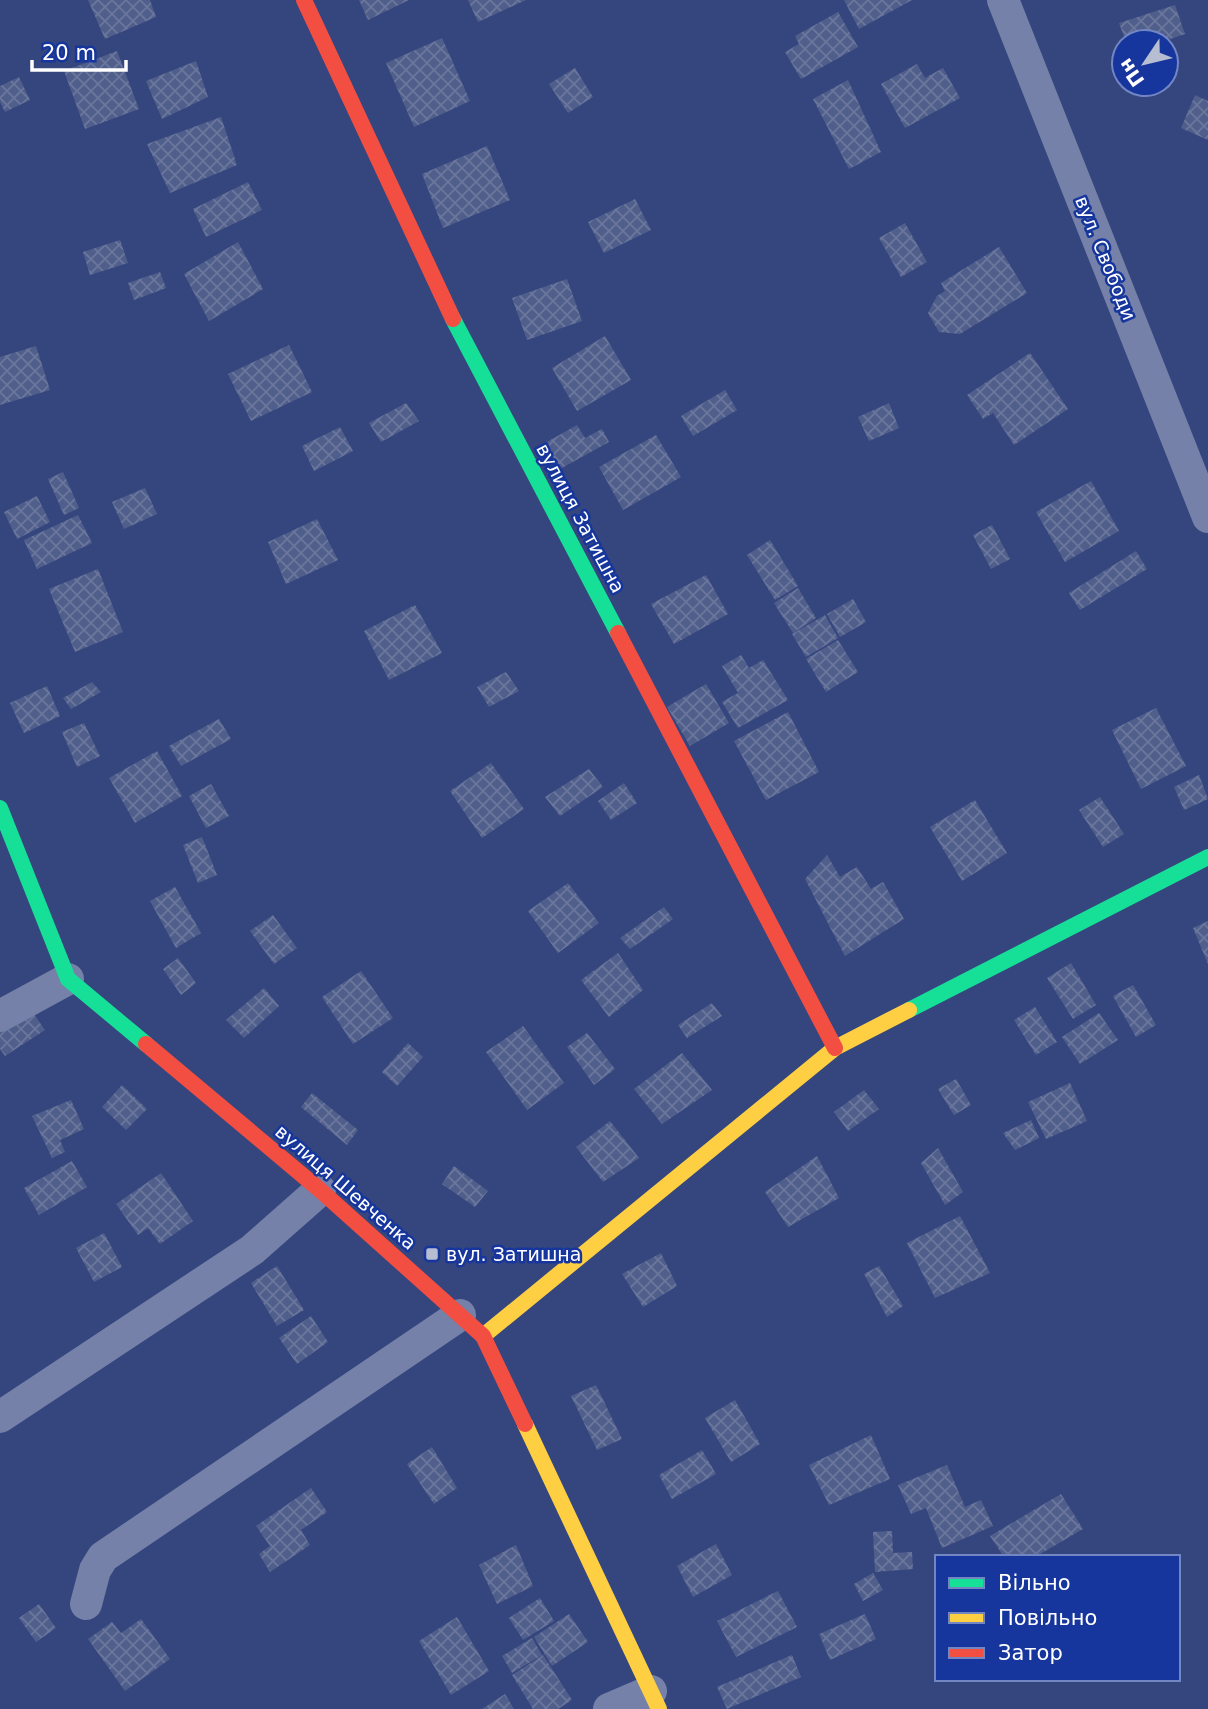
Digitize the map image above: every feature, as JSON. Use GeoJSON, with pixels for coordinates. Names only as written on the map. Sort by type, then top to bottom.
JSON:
{"type":"FeatureCollection","features":[{"type":"Feature","properties":{"kind":"street","name":"вулиця Затишна"},"geometry":{"type":"LineString","coordinates":[[304,0],[442,298],[835,1048]]}},
{"type":"Feature","properties":{"kind":"street","name":"вул. Свободи"},"geometry":{"type":"LineString","coordinates":[[1003,0],[1208,517]]}},
{"type":"Feature","properties":{"kind":"street","name":"вулиця Шевченка"},"geometry":{"type":"LineString","coordinates":[[0,808],[68,979],[320,1190],[471,1326],[655,1700]]}},
{"type":"Feature","properties":{"kind":"street"},"geometry":{"type":"LineString","coordinates":[[86,1604],[95,1570],[103,1557],[471,1326],[835,1048],[1208,857]]}},
{"type":"Feature","properties":{"kind":"street"},"geometry":{"type":"LineString","coordinates":[[0,1016],[68,979]]}},
{"type":"Feature","properties":{"kind":"street"},"geometry":{"type":"LineString","coordinates":[[0,1417],[252,1250],[320,1190]]}},
{"type":"Feature","properties":{"kind":"street"},"geometry":{"type":"LineString","coordinates":[[609,1709],[655,1700]]}},
{"type":"Feature","properties":{"kind":"building"},"geometry":{"type":"Polygon","coordinates":[[[88,0],[150,0],[156,17],[105,39],[88,0]]]}},
{"type":"Feature","properties":{"kind":"building"},"geometry":{"type":"Polygon","coordinates":[[[359,0],[409,0],[368,20],[359,0]]]}},
{"type":"Feature","properties":{"kind":"building"},"geometry":{"type":"Polygon","coordinates":[[[468,0],[526,0],[478,22],[468,0]]]}},
{"type":"Feature","properties":{"kind":"building"},"geometry":{"type":"Polygon","coordinates":[[[844,0],[912,0],[859,29],[844,0]]]}},
{"type":"Feature","properties":{"kind":"building"},"geometry":{"type":"Polygon","coordinates":[[[1175,5],[1185,34],[1180,36],[1180,28],[1121,28],[1119,23],[1175,5]]]}},
{"type":"Feature","properties":{"kind":"building"},"geometry":{"type":"Polygon","coordinates":[[[838,12],[858,47],[801,79],[785,52],[799,44],[795,36],[838,12]]]}},
{"type":"Feature","properties":{"kind":"building"},"geometry":{"type":"Polygon","coordinates":[[[442,38],[470,101],[414,127],[386,63],[442,38]]]}},
{"type":"Feature","properties":{"kind":"building"},"geometry":{"type":"Polygon","coordinates":[[[117,51],[139,109],[85,129],[64,71],[117,51]]]}},
{"type":"Feature","properties":{"kind":"building"},"geometry":{"type":"Polygon","coordinates":[[[196,61],[208,97],[162,119],[146,81],[196,61]]]}},
{"type":"Feature","properties":{"kind":"building"},"geometry":{"type":"Polygon","coordinates":[[[917,64],[925,78],[943,68],[960,98],[905,128],[881,84],[917,64]]]}},
{"type":"Feature","properties":{"kind":"building"},"geometry":{"type":"Polygon","coordinates":[[[575,68],[593,97],[568,113],[549,84],[575,68]]]}},
{"type":"Feature","properties":{"kind":"building"},"geometry":{"type":"Polygon","coordinates":[[[19,77],[30,100],[5,112],[0,102],[0,86],[19,77]]]}},
{"type":"Feature","properties":{"kind":"building"},"geometry":{"type":"Polygon","coordinates":[[[848,80],[881,152],[849,169],[813,99],[848,80]]]}},
{"type":"Feature","properties":{"kind":"building"},"geometry":{"type":"Polygon","coordinates":[[[1195,95],[1208,101],[1208,140],[1181,128],[1195,95]]]}},
{"type":"Feature","properties":{"kind":"building"},"geometry":{"type":"Polygon","coordinates":[[[221,117],[237,165],[170,193],[147,144],[221,117]]]}},
{"type":"Feature","properties":{"kind":"building"},"geometry":{"type":"Polygon","coordinates":[[[487,146],[510,200],[443,228],[422,174],[487,146]]]}},
{"type":"Feature","properties":{"kind":"building"},"geometry":{"type":"Polygon","coordinates":[[[248,182],[262,210],[206,237],[193,209],[248,182]]]}},
{"type":"Feature","properties":{"kind":"building"},"geometry":{"type":"Polygon","coordinates":[[[635,199],[651,230],[604,253],[588,222],[635,199]]]}},
{"type":"Feature","properties":{"kind":"building"},"geometry":{"type":"Polygon","coordinates":[[[905,223],[927,262],[901,277],[879,238],[905,223]]]}},
{"type":"Feature","properties":{"kind":"building"},"geometry":{"type":"Polygon","coordinates":[[[120,240],[128,263],[90,275],[83,252],[120,240]]]}},
{"type":"Feature","properties":{"kind":"building"},"geometry":{"type":"Polygon","coordinates":[[[238,242],[263,289],[209,321],[184,274],[238,242]]]}},
{"type":"Feature","properties":{"kind":"building"},"geometry":{"type":"Polygon","coordinates":[[[999,247],[1027,293],[960,334],[939,332],[928,313],[937,296],[945,291],[941,283],[999,247]]]}},
{"type":"Feature","properties":{"kind":"building"},"geometry":{"type":"Polygon","coordinates":[[[160,272],[166,288],[134,300],[128,283],[160,272]]]}},
{"type":"Feature","properties":{"kind":"building"},"geometry":{"type":"Polygon","coordinates":[[[567,279],[582,321],[527,340],[512,298],[567,279]]]}},
{"type":"Feature","properties":{"kind":"building"},"geometry":{"type":"Polygon","coordinates":[[[605,336],[631,380],[577,411],[552,368],[605,336]]]}},
{"type":"Feature","properties":{"kind":"building"},"geometry":{"type":"Polygon","coordinates":[[[289,345],[312,392],[251,421],[228,374],[289,345]]]}},
{"type":"Feature","properties":{"kind":"building"},"geometry":{"type":"Polygon","coordinates":[[[36,346],[50,390],[0,405],[0,357],[36,346]]]}},
{"type":"Feature","properties":{"kind":"building"},"geometry":{"type":"Polygon","coordinates":[[[1030,353],[1068,409],[1014,445],[993,413],[983,419],[967,395],[1030,353]]]}},
{"type":"Feature","properties":{"kind":"building"},"geometry":{"type":"Polygon","coordinates":[[[725,390],[737,410],[693,436],[681,416],[725,390]]]}},
{"type":"Feature","properties":{"kind":"building"},"geometry":{"type":"Polygon","coordinates":[[[406,403],[419,421],[381,442],[369,423],[406,403]]]}},
{"type":"Feature","properties":{"kind":"building"},"geometry":{"type":"Polygon","coordinates":[[[889,403],[899,428],[869,441],[858,417],[889,403]]]}},
{"type":"Feature","properties":{"kind":"building"},"geometry":{"type":"Polygon","coordinates":[[[577,425],[585,438],[602,429],[609,442],[560,469],[545,443],[577,425]]]}},
{"type":"Feature","properties":{"kind":"building"},"geometry":{"type":"Polygon","coordinates":[[[340,427],[353,451],[314,471],[302,446],[340,427]]]}},
{"type":"Feature","properties":{"kind":"building"},"geometry":{"type":"Polygon","coordinates":[[[656,435],[681,477],[623,510],[599,467],[656,435]]]}},
{"type":"Feature","properties":{"kind":"building"},"geometry":{"type":"Polygon","coordinates":[[[63,472],[79,508],[64,515],[48,479],[63,472]]]}},
{"type":"Feature","properties":{"kind":"building"},"geometry":{"type":"Polygon","coordinates":[[[1091,481],[1119,531],[1065,562],[1036,512],[1091,481]]]}},
{"type":"Feature","properties":{"kind":"building"},"geometry":{"type":"Polygon","coordinates":[[[145,488],[157,514],[124,529],[112,502],[145,488]]]}},
{"type":"Feature","properties":{"kind":"building"},"geometry":{"type":"Polygon","coordinates":[[[37,496],[50,522],[17,539],[4,512],[37,496]]]}},
{"type":"Feature","properties":{"kind":"building"},"geometry":{"type":"Polygon","coordinates":[[[78,515],[92,543],[37,569],[24,540],[78,515]]]}},
{"type":"Feature","properties":{"kind":"building"},"geometry":{"type":"Polygon","coordinates":[[[317,519],[338,560],[286,584],[268,542],[317,519]]]}},
{"type":"Feature","properties":{"kind":"building"},"geometry":{"type":"Polygon","coordinates":[[[992,525],[1010,559],[991,569],[973,535],[992,525]]]}},
{"type":"Feature","properties":{"kind":"building"},"geometry":{"type":"Polygon","coordinates":[[[770,540],[798,586],[775,600],[747,555],[770,540]]]}},
{"type":"Feature","properties":{"kind":"building"},"geometry":{"type":"Polygon","coordinates":[[[1136,551],[1147,569],[1080,610],[1069,593],[1136,551]]]}},
{"type":"Feature","properties":{"kind":"building"},"geometry":{"type":"Polygon","coordinates":[[[98,569],[123,632],[75,652],[49,589],[98,569]]]}},
{"type":"Feature","properties":{"kind":"building"},"geometry":{"type":"Polygon","coordinates":[[[706,575],[728,614],[674,644],[651,604],[706,575]]]}},
{"type":"Feature","properties":{"kind":"building"},"geometry":{"type":"Polygon","coordinates":[[[798,588],[816,618],[793,633],[774,603],[798,588]]]}},
{"type":"Feature","properties":{"kind":"building"},"geometry":{"type":"Polygon","coordinates":[[[853,599],[866,622],[840,637],[827,614],[853,599]]]}},
{"type":"Feature","properties":{"kind":"building"},"geometry":{"type":"Polygon","coordinates":[[[415,605],[442,653],[389,680],[364,631],[415,605]]]}},
{"type":"Feature","properties":{"kind":"building"},"geometry":{"type":"Polygon","coordinates":[[[825,615],[838,638],[806,657],[792,634],[825,615]]]}},
{"type":"Feature","properties":{"kind":"building"},"geometry":{"type":"Polygon","coordinates":[[[838,640],[858,672],[826,692],[806,659],[838,640]]]}},
{"type":"Feature","properties":{"kind":"building"},"geometry":{"type":"Polygon","coordinates":[[[741,655],[749,668],[763,660],[788,700],[738,728],[722,702],[738,693],[722,666],[741,655]]]}},
{"type":"Feature","properties":{"kind":"building"},"geometry":{"type":"Polygon","coordinates":[[[506,672],[519,691],[489,707],[477,687],[506,672]]]}},
{"type":"Feature","properties":{"kind":"building"},"geometry":{"type":"Polygon","coordinates":[[[92,682],[101,692],[71,709],[63,698],[92,682]]]}},
{"type":"Feature","properties":{"kind":"building"},"geometry":{"type":"Polygon","coordinates":[[[706,684],[729,723],[690,746],[667,707],[706,684]]]}},
{"type":"Feature","properties":{"kind":"building"},"geometry":{"type":"Polygon","coordinates":[[[47,686],[60,716],[24,733],[10,703],[47,686]]]}},
{"type":"Feature","properties":{"kind":"building"},"geometry":{"type":"Polygon","coordinates":[[[1156,708],[1186,766],[1141,789],[1112,730],[1156,708]]]}},
{"type":"Feature","properties":{"kind":"building"},"geometry":{"type":"Polygon","coordinates":[[[788,712],[819,772],[766,800],[734,741],[788,712]]]}},
{"type":"Feature","properties":{"kind":"building"},"geometry":{"type":"Polygon","coordinates":[[[219,719],[231,739],[181,766],[169,746],[219,719]]]}},
{"type":"Feature","properties":{"kind":"building"},"geometry":{"type":"Polygon","coordinates":[[[84,723],[100,756],[77,767],[62,732],[84,723]]]}},
{"type":"Feature","properties":{"kind":"building"},"geometry":{"type":"Polygon","coordinates":[[[157,751],[182,796],[135,823],[109,778],[157,751]]]}},
{"type":"Feature","properties":{"kind":"building"},"geometry":{"type":"Polygon","coordinates":[[[491,763],[524,809],[482,838],[450,791],[491,763]]]}},
{"type":"Feature","properties":{"kind":"building"},"geometry":{"type":"Polygon","coordinates":[[[589,769],[603,787],[560,816],[545,797],[589,769]]]}},
{"type":"Feature","properties":{"kind":"building"},"geometry":{"type":"Polygon","coordinates":[[[1199,775],[1208,799],[1184,810],[1174,787],[1199,775]]]}},
{"type":"Feature","properties":{"kind":"building"},"geometry":{"type":"Polygon","coordinates":[[[624,783],[637,803],[611,820],[598,801],[624,783]]]}},
{"type":"Feature","properties":{"kind":"building"},"geometry":{"type":"Polygon","coordinates":[[[211,784],[229,816],[206,828],[189,796],[211,784]]]}},
{"type":"Feature","properties":{"kind":"building"},"geometry":{"type":"Polygon","coordinates":[[[1100,797],[1124,834],[1103,847],[1079,810],[1100,797]]]}},
{"type":"Feature","properties":{"kind":"building"},"geometry":{"type":"Polygon","coordinates":[[[975,800],[1007,853],[962,881],[930,827],[975,800]]]}},
{"type":"Feature","properties":{"kind":"building"},"geometry":{"type":"Polygon","coordinates":[[[202,837],[217,875],[198,883],[183,845],[202,837]]]}},
{"type":"Feature","properties":{"kind":"building"},"geometry":{"type":"Polygon","coordinates":[[[827,855],[840,877],[857,867],[871,889],[883,882],[904,919],[845,956],[805,879],[827,855]]]}},
{"type":"Feature","properties":{"kind":"building"},"geometry":{"type":"Polygon","coordinates":[[[568,883],[599,923],[558,953],[528,911],[568,883]]]}},
{"type":"Feature","properties":{"kind":"building"},"geometry":{"type":"Polygon","coordinates":[[[175,887],[201,933],[176,948],[150,901],[175,887]]]}},
{"type":"Feature","properties":{"kind":"building"},"geometry":{"type":"Polygon","coordinates":[[[664,907],[673,919],[630,949],[620,938],[664,907]]]}},
{"type":"Feature","properties":{"kind":"building"},"geometry":{"type":"Polygon","coordinates":[[[273,915],[297,948],[274,964],[250,931],[273,915]]]}},
{"type":"Feature","properties":{"kind":"building"},"geometry":{"type":"Polygon","coordinates":[[[1208,921],[1208,964],[1193,928],[1208,921]]]}},
{"type":"Feature","properties":{"kind":"building"},"geometry":{"type":"Polygon","coordinates":[[[618,953],[643,990],[609,1017],[581,980],[618,953]]]}},
{"type":"Feature","properties":{"kind":"building"},"geometry":{"type":"Polygon","coordinates":[[[178,958],[196,983],[181,995],[163,969],[178,958]]]}},
{"type":"Feature","properties":{"kind":"building"},"geometry":{"type":"Polygon","coordinates":[[[1071,963],[1096,1005],[1073,1019],[1047,978],[1071,963]]]}},
{"type":"Feature","properties":{"kind":"building"},"geometry":{"type":"Polygon","coordinates":[[[361,971],[393,1018],[353,1044],[322,997],[361,971]]]}},
{"type":"Feature","properties":{"kind":"building"},"geometry":{"type":"Polygon","coordinates":[[[1133,985],[1156,1025],[1136,1037],[1113,996],[1133,985]]]}},
{"type":"Feature","properties":{"kind":"building"},"geometry":{"type":"Polygon","coordinates":[[[264,988],[279,1006],[244,1038],[226,1020],[264,988]]]}},
{"type":"Feature","properties":{"kind":"building"},"geometry":{"type":"Polygon","coordinates":[[[712,1003],[722,1016],[687,1038],[678,1025],[712,1003]]]}},
{"type":"Feature","properties":{"kind":"building"},"geometry":{"type":"Polygon","coordinates":[[[1035,1007],[1057,1042],[1036,1055],[1014,1020],[1035,1007]]]}},
{"type":"Feature","properties":{"kind":"building"},"geometry":{"type":"Polygon","coordinates":[[[31,1010],[45,1030],[5,1056],[0,1049],[0,1031],[31,1010]]]}},
{"type":"Feature","properties":{"kind":"building"},"geometry":{"type":"Polygon","coordinates":[[[1099,1013],[1118,1040],[1080,1064],[1062,1037],[1099,1013]]]}},
{"type":"Feature","properties":{"kind":"building"},"geometry":{"type":"Polygon","coordinates":[[[523,1026],[564,1083],[527,1110],[486,1052],[523,1026]]]}},
{"type":"Feature","properties":{"kind":"building"},"geometry":{"type":"Polygon","coordinates":[[[587,1033],[615,1069],[594,1085],[567,1047],[587,1033]]]}},
{"type":"Feature","properties":{"kind":"building"},"geometry":{"type":"Polygon","coordinates":[[[408,1043],[423,1057],[397,1086],[382,1072],[408,1043]]]}},
{"type":"Feature","properties":{"kind":"building"},"geometry":{"type":"Polygon","coordinates":[[[682,1053],[712,1090],[662,1124],[634,1089],[682,1053]]]}},
{"type":"Feature","properties":{"kind":"building"},"geometry":{"type":"Polygon","coordinates":[[[956,1079],[971,1105],[954,1115],[938,1089],[956,1079]]]}},
{"type":"Feature","properties":{"kind":"building"},"geometry":{"type":"Polygon","coordinates":[[[1070,1083],[1087,1121],[1046,1139],[1028,1102],[1070,1083]]]}},
{"type":"Feature","properties":{"kind":"building"},"geometry":{"type":"Polygon","coordinates":[[[122,1085],[147,1109],[126,1130],[102,1107],[122,1085]]]}},
{"type":"Feature","properties":{"kind":"building"},"geometry":{"type":"Polygon","coordinates":[[[864,1090],[879,1109],[848,1131],[834,1112],[864,1090]]]}},
{"type":"Feature","properties":{"kind":"building"},"geometry":{"type":"Polygon","coordinates":[[[312,1093],[358,1130],[347,1145],[301,1107],[312,1093]]]}},
{"type":"Feature","properties":{"kind":"building"},"geometry":{"type":"Polygon","coordinates":[[[71,1100],[84,1129],[60,1140],[65,1152],[52,1158],[32,1116],[71,1100]]]}},
{"type":"Feature","properties":{"kind":"building"},"geometry":{"type":"Polygon","coordinates":[[[1031,1120],[1039,1138],[1015,1150],[1003,1133],[1031,1120]]]}},
{"type":"Feature","properties":{"kind":"building"},"geometry":{"type":"Polygon","coordinates":[[[610,1121],[639,1158],[603,1182],[576,1147],[610,1121]]]}},
{"type":"Feature","properties":{"kind":"building"},"geometry":{"type":"Polygon","coordinates":[[[938,1148],[963,1192],[945,1205],[921,1163],[938,1148]]]}},
{"type":"Feature","properties":{"kind":"building"},"geometry":{"type":"Polygon","coordinates":[[[817,1156],[839,1198],[788,1227],[765,1192],[817,1156]]]}},
{"type":"Feature","properties":{"kind":"building"},"geometry":{"type":"Polygon","coordinates":[[[72,1161],[87,1187],[39,1215],[24,1188],[72,1161]]]}},
{"type":"Feature","properties":{"kind":"building"},"geometry":{"type":"Polygon","coordinates":[[[454,1166],[488,1191],[475,1207],[442,1184],[454,1166]]]}},
{"type":"Feature","properties":{"kind":"building"},"geometry":{"type":"Polygon","coordinates":[[[161,1173],[193,1221],[160,1244],[148,1228],[138,1235],[116,1204],[161,1173]]]}},
{"type":"Feature","properties":{"kind":"building"},"geometry":{"type":"Polygon","coordinates":[[[960,1216],[990,1273],[935,1298],[907,1243],[960,1216]]]}},
{"type":"Feature","properties":{"kind":"building"},"geometry":{"type":"Polygon","coordinates":[[[104,1233],[122,1267],[94,1282],[76,1248],[104,1233]]]}},
{"type":"Feature","properties":{"kind":"building"},"geometry":{"type":"Polygon","coordinates":[[[661,1253],[677,1286],[643,1307],[622,1274],[661,1253]]]}},
{"type":"Feature","properties":{"kind":"building"},"geometry":{"type":"Polygon","coordinates":[[[277,1266],[304,1310],[277,1326],[251,1283],[277,1266]]]}},
{"type":"Feature","properties":{"kind":"building"},"geometry":{"type":"Polygon","coordinates":[[[879,1266],[903,1306],[887,1317],[864,1274],[879,1266]]]}},
{"type":"Feature","properties":{"kind":"building"},"geometry":{"type":"Polygon","coordinates":[[[311,1316],[328,1342],[297,1364],[279,1338],[311,1316]]]}},
{"type":"Feature","properties":{"kind":"building"},"geometry":{"type":"Polygon","coordinates":[[[596,1385],[622,1439],[597,1450],[571,1396],[596,1385]]]}},
{"type":"Feature","properties":{"kind":"building"},"geometry":{"type":"Polygon","coordinates":[[[735,1400],[760,1444],[731,1462],[705,1418],[735,1400]]]}},
{"type":"Feature","properties":{"kind":"building"},"geometry":{"type":"Polygon","coordinates":[[[871,1435],[890,1479],[829,1505],[809,1465],[871,1435]]]}},
{"type":"Feature","properties":{"kind":"building"},"geometry":{"type":"Polygon","coordinates":[[[432,1447],[457,1488],[434,1504],[407,1464],[432,1447]]]}},
{"type":"Feature","properties":{"kind":"building"},"geometry":{"type":"Polygon","coordinates":[[[702,1450],[716,1474],[672,1499],[659,1475],[702,1450]]]}},
{"type":"Feature","properties":{"kind":"building"},"geometry":{"type":"Polygon","coordinates":[[[947,1465],[965,1507],[981,1500],[993,1526],[942,1548],[926,1508],[911,1514],[898,1485],[947,1465]]]}},
{"type":"Feature","properties":{"kind":"building"},"geometry":{"type":"Polygon","coordinates":[[[311,1488],[327,1512],[301,1530],[310,1545],[270,1572],[259,1554],[270,1546],[256,1526],[311,1488]]]}},
{"type":"Feature","properties":{"kind":"building"},"geometry":{"type":"Polygon","coordinates":[[[1061,1494],[1083,1529],[1038,1555],[1003,1555],[990,1536],[1061,1494]]]}},
{"type":"Feature","properties":{"kind":"building"},"geometry":{"type":"Polygon","coordinates":[[[892,1531],[893,1553],[912,1552],[913,1569],[875,1572],[873,1532],[892,1531]]]}},
{"type":"Feature","properties":{"kind":"building"},"geometry":{"type":"Polygon","coordinates":[[[716,1544],[732,1575],[693,1597],[677,1566],[716,1544]]]}},
{"type":"Feature","properties":{"kind":"building"},"geometry":{"type":"Polygon","coordinates":[[[516,1545],[533,1586],[497,1604],[479,1565],[516,1545]]]}},
{"type":"Feature","properties":{"kind":"building"},"geometry":{"type":"Polygon","coordinates":[[[873,1573],[883,1590],[863,1601],[854,1584],[873,1573]]]}},
{"type":"Feature","properties":{"kind":"building"},"geometry":{"type":"Polygon","coordinates":[[[778,1591],[797,1627],[736,1657],[717,1621],[778,1591]]]}},
{"type":"Feature","properties":{"kind":"building"},"geometry":{"type":"Polygon","coordinates":[[[540,1598],[554,1621],[523,1640],[509,1618],[540,1598]]]}},
{"type":"Feature","properties":{"kind":"building"},"geometry":{"type":"Polygon","coordinates":[[[39,1604],[56,1628],[36,1642],[19,1618],[39,1604]]]}},
{"type":"Feature","properties":{"kind":"building"},"geometry":{"type":"Polygon","coordinates":[[[569,1614],[588,1642],[552,1666],[534,1637],[569,1614]]]}},
{"type":"Feature","properties":{"kind":"building"},"geometry":{"type":"Polygon","coordinates":[[[865,1614],[876,1639],[830,1660],[819,1634],[865,1614]]]}},
{"type":"Feature","properties":{"kind":"building"},"geometry":{"type":"Polygon","coordinates":[[[457,1617],[489,1671],[451,1695],[419,1641],[457,1617]]]}},
{"type":"Feature","properties":{"kind":"building"},"geometry":{"type":"Polygon","coordinates":[[[141,1619],[170,1659],[125,1691],[88,1639],[112,1622],[121,1633],[141,1619]]]}},
{"type":"Feature","properties":{"kind":"building"},"geometry":{"type":"Polygon","coordinates":[[[532,1638],[542,1655],[512,1673],[502,1656],[532,1638]]]}},
{"type":"Feature","properties":{"kind":"building"},"geometry":{"type":"Polygon","coordinates":[[[543,1655],[572,1700],[558,1709],[533,1709],[512,1675],[543,1655]]]}},
{"type":"Feature","properties":{"kind":"building"},"geometry":{"type":"Polygon","coordinates":[[[792,1655],[801,1677],[727,1709],[717,1687],[792,1655]]]}},
{"type":"Feature","properties":{"kind":"building"},"geometry":{"type":"Polygon","coordinates":[[[505,1694],[514,1709],[482,1709],[505,1694]]]}},
{"type":"Feature","properties":{"kind":"traffic: fast"},"geometry":{"type":"LineString","coordinates":[[453,319],[618,633]]}},
{"type":"Feature","properties":{"kind":"traffic: fast"},"geometry":{"type":"LineString","coordinates":[[0,808],[68,979],[146,1044]]}},
{"type":"Feature","properties":{"kind":"traffic: fast"},"geometry":{"type":"LineString","coordinates":[[909,1010],[1208,857]]}},
{"type":"Feature","properties":{"kind":"traffic: slow"},"geometry":{"type":"LineString","coordinates":[[483,1336],[835,1048],[909,1010]]}},
{"type":"Feature","properties":{"kind":"traffic: slow"},"geometry":{"type":"LineString","coordinates":[[525,1424],[659,1709]]}},
{"type":"Feature","properties":{"kind":"traffic: jam"},"geometry":{"type":"LineString","coordinates":[[304,0],[453,319]]}},
{"type":"Feature","properties":{"kind":"traffic: jam"},"geometry":{"type":"LineString","coordinates":[[618,633],[835,1048]]}},
{"type":"Feature","properties":{"kind":"traffic: jam"},"geometry":{"type":"LineString","coordinates":[[146,1044],[320,1190],[483,1336],[525,1424]]}},
{"type":"Feature","properties":{"kind":"place","name":"вул. Затишна"},"geometry":{"type":"Point","coordinates":[432,1254]}}]}
